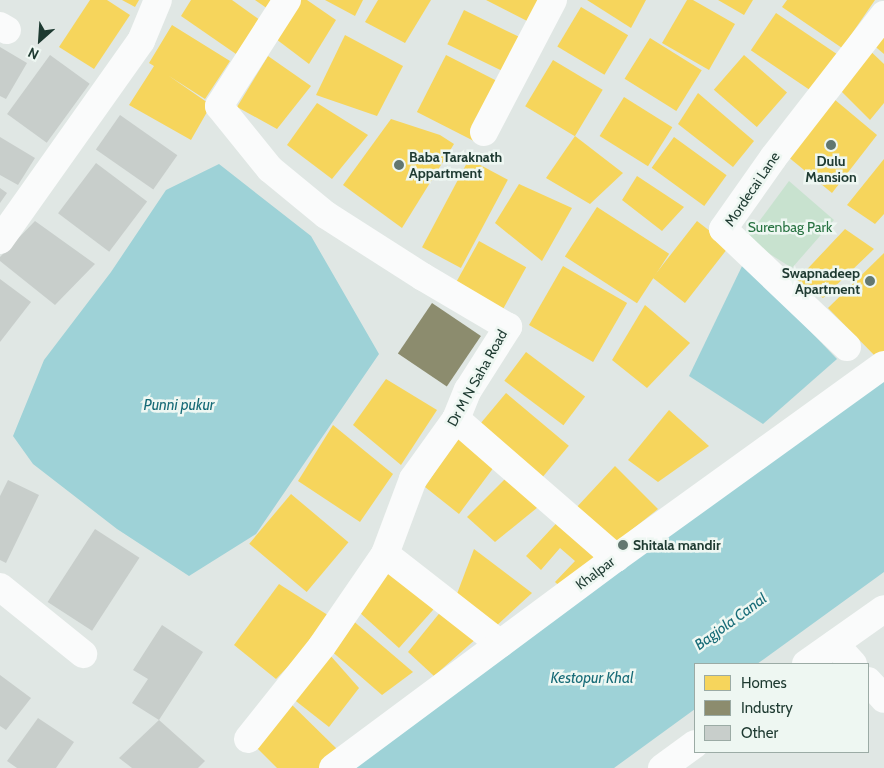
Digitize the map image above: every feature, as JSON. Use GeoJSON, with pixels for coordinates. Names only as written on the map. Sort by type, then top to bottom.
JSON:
{"type":"FeatureCollection","features":[{"type":"Feature","properties":{"kind":"street"},"geometry":{"type":"LineString","coordinates":[[0,240],[141,41],[158,0]]}},
{"type":"Feature","properties":{"kind":"street","name":"Dr M N Saha Road"},"geometry":{"type":"LineString","coordinates":[[248,738],[322,646],[385,554],[413,479],[456,419],[468,390],[508,327],[422,277],[326,215],[270,169],[219,106],[287,0]]}},
{"type":"Feature","properties":{"kind":"street"},"geometry":{"type":"LineString","coordinates":[[484,132],[553,0]]}},
{"type":"Feature","properties":{"kind":"street","name":"Mordecai Lane"},"geometry":{"type":"LineString","coordinates":[[847,347],[723,229],[773,158],[884,15]]}},
{"type":"Feature","properties":{"kind":"street","name":"Khalpar"},"geometry":{"type":"LineString","coordinates":[[333,768],[616,558],[884,365]]}},
{"type":"Feature","properties":{"kind":"street"},"geometry":{"type":"LineString","coordinates":[[456,419],[616,558]]}},
{"type":"Feature","properties":{"kind":"street"},"geometry":{"type":"LineString","coordinates":[[385,554],[500,644]]}},
{"type":"Feature","properties":{"kind":"street"},"geometry":{"type":"LineString","coordinates":[[0,587],[83,654]]}},
{"type":"Feature","properties":{"kind":"street"},"geometry":{"type":"LineString","coordinates":[[807,663],[884,609]]}},
{"type":"Feature","properties":{"kind":"street"},"geometry":{"type":"LineString","coordinates":[[835,644],[852,663]]}},
{"type":"Feature","properties":{"kind":"street"},"geometry":{"type":"LineString","coordinates":[[869,682],[884,699]]}},
{"type":"Feature","properties":{"kind":"street"},"geometry":{"type":"LineString","coordinates":[[662,768],[694,745]]}},
{"type":"Feature","properties":{"kind":"green space","name":"Surenbag Park"},"geometry":{"type":"Polygon","coordinates":[[[789,181],[834,220],[792,268],[746,239],[789,181]]]}},
{"type":"Feature","properties":{"kind":"water","name":"Punni pukur"},"geometry":{"type":"Polygon","coordinates":[[[219,164],[311,236],[379,354],[256,534],[189,576],[117,529],[33,464],[13,436],[44,360],[111,272],[166,190],[219,164]]]}},
{"type":"Feature","properties":{"kind":"water"},"geometry":{"type":"Polygon","coordinates":[[[744,262],[837,359],[763,424],[689,376],[744,262]]]}},
{"type":"Feature","properties":{"kind":"water","name":"Kestopur Khal"},"geometry":{"type":"Polygon","coordinates":[[[884,368],[884,572],[758,663],[694,663],[694,710],[614,768],[319,768],[884,368]]]}},
{"type":"Feature","properties":{"kind":"building: Homes"},"geometry":{"type":"Polygon","coordinates":[[[90,0],[107,0],[130,15],[94,69],[59,47],[90,0]]]}},
{"type":"Feature","properties":{"kind":"building: Homes"},"geometry":{"type":"Polygon","coordinates":[[[122,0],[139,0],[135,7],[122,0]]]}},
{"type":"Feature","properties":{"kind":"building: Homes"},"geometry":{"type":"Polygon","coordinates":[[[191,0],[232,0],[260,20],[236,54],[181,16],[191,0]]]}},
{"type":"Feature","properties":{"kind":"building: Homes"},"geometry":{"type":"Polygon","coordinates":[[[255,0],[274,0],[268,9],[255,0]]]}},
{"type":"Feature","properties":{"kind":"building: Homes"},"geometry":{"type":"Polygon","coordinates":[[[301,0],[307,0],[336,20],[309,64],[276,39],[301,0]]]}},
{"type":"Feature","properties":{"kind":"building: Homes"},"geometry":{"type":"Polygon","coordinates":[[[325,0],[363,0],[355,16],[325,0]]]}},
{"type":"Feature","properties":{"kind":"building: Homes"},"geometry":{"type":"Polygon","coordinates":[[[378,0],[431,0],[405,43],[365,22],[378,0]]]}},
{"type":"Feature","properties":{"kind":"building: Homes"},"geometry":{"type":"Polygon","coordinates":[[[486,0],[545,0],[533,24],[486,0]]]}},
{"type":"Feature","properties":{"kind":"building: Homes"},"geometry":{"type":"Polygon","coordinates":[[[587,0],[646,0],[631,28],[587,0]]]}},
{"type":"Feature","properties":{"kind":"building: Homes"},"geometry":{"type":"Polygon","coordinates":[[[687,0],[693,0],[735,24],[709,70],[662,43],[687,0]]]}},
{"type":"Feature","properties":{"kind":"building: Homes"},"geometry":{"type":"Polygon","coordinates":[[[718,0],[753,0],[744,15],[718,0]]]}},
{"type":"Feature","properties":{"kind":"building: Homes"},"geometry":{"type":"Polygon","coordinates":[[[787,0],[875,0],[842,48],[782,7],[787,0]]]}},
{"type":"Feature","properties":{"kind":"building: Homes"},"geometry":{"type":"Polygon","coordinates":[[[581,7],[628,35],[604,75],[557,46],[581,7]]]}},
{"type":"Feature","properties":{"kind":"building: Homes"},"geometry":{"type":"Polygon","coordinates":[[[464,10],[524,39],[508,74],[447,44],[464,10]]]}},
{"type":"Feature","properties":{"kind":"building: Homes"},"geometry":{"type":"Polygon","coordinates":[[[776,13],[840,56],[815,93],[751,50],[776,13]]]}},
{"type":"Feature","properties":{"kind":"building: Homes"},"geometry":{"type":"Polygon","coordinates":[[[172,25],[230,61],[205,99],[169,76],[211,105],[191,140],[129,105],[154,66],[149,63],[172,25]]]}},
{"type":"Feature","properties":{"kind":"building: Homes"},"geometry":{"type":"Polygon","coordinates":[[[884,29],[884,54],[871,43],[884,29]]]}},
{"type":"Feature","properties":{"kind":"building: Homes"},"geometry":{"type":"Polygon","coordinates":[[[345,35],[403,66],[377,116],[316,95],[345,35]]]}},
{"type":"Feature","properties":{"kind":"building: Homes"},"geometry":{"type":"Polygon","coordinates":[[[650,38],[702,70],[676,111],[625,79],[650,38]]]}},
{"type":"Feature","properties":{"kind":"building: Homes"},"geometry":{"type":"Polygon","coordinates":[[[865,46],[884,64],[884,103],[870,120],[837,87],[865,46]]]}},
{"type":"Feature","properties":{"kind":"building: Homes"},"geometry":{"type":"Polygon","coordinates":[[[446,55],[504,85],[475,142],[417,112],[446,55]]]}},
{"type":"Feature","properties":{"kind":"building: Homes"},"geometry":{"type":"Polygon","coordinates":[[[744,55],[787,92],[757,127],[714,90],[744,55]]]}},
{"type":"Feature","properties":{"kind":"building: Homes"},"geometry":{"type":"Polygon","coordinates":[[[268,56],[311,86],[277,129],[237,107],[268,56]]]}},
{"type":"Feature","properties":{"kind":"building: Homes"},"geometry":{"type":"Polygon","coordinates":[[[553,60],[603,90],[575,136],[525,106],[553,60]]]}},
{"type":"Feature","properties":{"kind":"building: Homes"},"geometry":{"type":"Polygon","coordinates":[[[698,93],[754,141],[733,167],[678,124],[698,93]]]}},
{"type":"Feature","properties":{"kind":"building: Homes","name":"Dulu Mansion"},"geometry":{"type":"Polygon","coordinates":[[[828,94],[877,135],[832,193],[787,156],[828,94]]]}},
{"type":"Feature","properties":{"kind":"building: Homes"},"geometry":{"type":"Polygon","coordinates":[[[624,97],[672,127],[648,166],[600,136],[624,97]]]}},
{"type":"Feature","properties":{"kind":"building: Homes"},"geometry":{"type":"Polygon","coordinates":[[[317,103],[368,135],[332,179],[287,145],[317,103]]]}},
{"type":"Feature","properties":{"kind":"building: Homes","name":"Baba Taraknath Appartment"},"geometry":{"type":"Polygon","coordinates":[[[391,119],[440,135],[454,144],[402,228],[343,185],[391,119]]]}},
{"type":"Feature","properties":{"kind":"building: Homes"},"geometry":{"type":"Polygon","coordinates":[[[575,136],[623,173],[590,204],[546,178],[575,136]]]}},
{"type":"Feature","properties":{"kind":"building: Homes"},"geometry":{"type":"Polygon","coordinates":[[[674,137],[727,175],[704,206],[652,168],[674,137]]]}},
{"type":"Feature","properties":{"kind":"building: Homes"},"geometry":{"type":"Polygon","coordinates":[[[469,159],[508,180],[461,268],[422,247],[469,159]]]}},
{"type":"Feature","properties":{"kind":"building: Homes"},"geometry":{"type":"Polygon","coordinates":[[[884,159],[884,214],[875,224],[847,205],[884,159]]]}},
{"type":"Feature","properties":{"kind":"building: Homes"},"geometry":{"type":"Polygon","coordinates":[[[637,176],[684,207],[662,231],[622,200],[637,176]]]}},
{"type":"Feature","properties":{"kind":"building: Homes"},"geometry":{"type":"Polygon","coordinates":[[[519,184],[572,208],[542,261],[495,223],[519,184]]]}},
{"type":"Feature","properties":{"kind":"building: Homes"},"geometry":{"type":"Polygon","coordinates":[[[597,207],[669,254],[637,303],[565,256],[597,207]]]}},
{"type":"Feature","properties":{"kind":"building: Homes"},"geometry":{"type":"Polygon","coordinates":[[[697,221],[729,246],[685,303],[653,278],[697,221]]]}},
{"type":"Feature","properties":{"kind":"building: Homes"},"geometry":{"type":"Polygon","coordinates":[[[845,229],[874,249],[823,298],[797,280],[845,229]]]}},
{"type":"Feature","properties":{"kind":"building: Homes"},"geometry":{"type":"Polygon","coordinates":[[[479,241],[526,267],[503,309],[456,283],[479,241]]]}},
{"type":"Feature","properties":{"kind":"building: Homes","name":"Swapnadeep Apartment"},"geometry":{"type":"Polygon","coordinates":[[[884,253],[884,351],[877,358],[828,308],[884,253]]]}},
{"type":"Feature","properties":{"kind":"building: Homes"},"geometry":{"type":"Polygon","coordinates":[[[563,266],[627,303],[593,362],[529,325],[563,266]]]}},
{"type":"Feature","properties":{"kind":"building: Homes"},"geometry":{"type":"Polygon","coordinates":[[[645,305],[690,343],[647,388],[612,360],[645,305]]]}},
{"type":"Feature","properties":{"kind":"building: Homes"},"geometry":{"type":"Polygon","coordinates":[[[526,352],[585,397],[563,425],[504,381],[526,352]]]}},
{"type":"Feature","properties":{"kind":"building: Homes"},"geometry":{"type":"Polygon","coordinates":[[[386,379],[437,410],[401,465],[353,425],[386,379]]]}},
{"type":"Feature","properties":{"kind":"building: Homes"},"geometry":{"type":"Polygon","coordinates":[[[506,393],[569,446],[542,478],[479,425],[506,393]]]}},
{"type":"Feature","properties":{"kind":"building: Homes"},"geometry":{"type":"Polygon","coordinates":[[[669,410],[709,446],[658,482],[628,460],[669,410]]]}},
{"type":"Feature","properties":{"kind":"building: Homes"},"geometry":{"type":"Polygon","coordinates":[[[333,425],[393,474],[360,522],[298,481],[333,425]]]}},
{"type":"Feature","properties":{"kind":"building: Homes"},"geometry":{"type":"Polygon","coordinates":[[[462,431],[497,463],[459,514],[425,487],[462,431]]]}},
{"type":"Feature","properties":{"kind":"building: Homes"},"geometry":{"type":"Polygon","coordinates":[[[615,466],[658,509],[614,544],[575,509],[615,466]]]}},
{"type":"Feature","properties":{"kind":"building: Homes"},"geometry":{"type":"Polygon","coordinates":[[[509,475],[543,503],[495,542],[467,517],[509,475]]]}},
{"type":"Feature","properties":{"kind":"building: Homes"},"geometry":{"type":"Polygon","coordinates":[[[291,494],[348,542],[307,592],[249,544],[291,494]]]}},
{"type":"Feature","properties":{"kind":"building: Homes"},"geometry":{"type":"Polygon","coordinates":[[[564,515],[604,552],[566,592],[555,582],[575,561],[560,548],[541,570],[526,556],[564,515]]]}},
{"type":"Feature","properties":{"kind":"building: Homes"},"geometry":{"type":"Polygon","coordinates":[[[474,549],[532,593],[494,628],[455,599],[474,549]]]}},
{"type":"Feature","properties":{"kind":"building: Homes"},"geometry":{"type":"Polygon","coordinates":[[[385,554],[441,601],[399,648],[359,612],[385,554]]]}},
{"type":"Feature","properties":{"kind":"building: Homes"},"geometry":{"type":"Polygon","coordinates":[[[279,584],[334,619],[276,679],[234,645],[279,584]]]}},
{"type":"Feature","properties":{"kind":"building: Homes"},"geometry":{"type":"Polygon","coordinates":[[[442,610],[477,638],[434,676],[408,652],[442,610]]]}},
{"type":"Feature","properties":{"kind":"building: Homes"},"geometry":{"type":"Polygon","coordinates":[[[351,619],[413,672],[382,695],[329,649],[351,619]]]}},
{"type":"Feature","properties":{"kind":"building: Homes"},"geometry":{"type":"Polygon","coordinates":[[[322,646],[359,688],[329,727],[292,698],[322,646]]]}},
{"type":"Feature","properties":{"kind":"building: Homes"},"geometry":{"type":"Polygon","coordinates":[[[285,698],[338,750],[320,768],[277,768],[248,739],[285,698]]]}},
{"type":"Feature","properties":{"kind":"building: Industry"},"geometry":{"type":"Polygon","coordinates":[[[432,303],[481,336],[447,387],[398,354],[432,303]]]}},
{"type":"Feature","properties":{"kind":"building: Other"},"geometry":{"type":"Polygon","coordinates":[[[0,47],[27,63],[6,99],[0,96],[0,47]]]}},
{"type":"Feature","properties":{"kind":"building: Other"},"geometry":{"type":"Polygon","coordinates":[[[50,55],[90,84],[47,143],[7,114],[50,55]]]}},
{"type":"Feature","properties":{"kind":"building: Other"},"geometry":{"type":"Polygon","coordinates":[[[120,115],[177,155],[153,190],[96,149],[120,115]]]}},
{"type":"Feature","properties":{"kind":"building: Other"},"geometry":{"type":"Polygon","coordinates":[[[0,137],[35,158],[18,185],[0,175],[0,137]]]}},
{"type":"Feature","properties":{"kind":"building: Other"},"geometry":{"type":"Polygon","coordinates":[[[96,163],[147,202],[109,252],[58,213],[96,163]]]}},
{"type":"Feature","properties":{"kind":"building: Other"},"geometry":{"type":"Polygon","coordinates":[[[0,188],[7,193],[0,203],[0,188]]]}},
{"type":"Feature","properties":{"kind":"building: Other"},"geometry":{"type":"Polygon","coordinates":[[[35,221],[95,264],[55,305],[0,261],[0,257],[35,221]]]}},
{"type":"Feature","properties":{"kind":"building: Other"},"geometry":{"type":"Polygon","coordinates":[[[0,279],[31,302],[0,342],[0,279]]]}},
{"type":"Feature","properties":{"kind":"building: Other"},"geometry":{"type":"Polygon","coordinates":[[[8,480],[39,495],[6,563],[0,560],[0,496],[8,480]]]}},
{"type":"Feature","properties":{"kind":"building: Other"},"geometry":{"type":"Polygon","coordinates":[[[95,529],[139,558],[92,631],[48,602],[95,529]]]}},
{"type":"Feature","properties":{"kind":"building: Other"},"geometry":{"type":"Polygon","coordinates":[[[162,625],[203,652],[159,720],[132,703],[148,679],[133,670],[162,625]]]}},
{"type":"Feature","properties":{"kind":"building: Other"},"geometry":{"type":"Polygon","coordinates":[[[0,675],[31,698],[6,730],[0,726],[0,675]]]}},
{"type":"Feature","properties":{"kind":"building: Other"},"geometry":{"type":"Polygon","coordinates":[[[38,718],[74,742],[56,768],[17,768],[7,761],[38,718]]]}},
{"type":"Feature","properties":{"kind":"building: Other"},"geometry":{"type":"Polygon","coordinates":[[[159,720],[205,761],[198,768],[132,768],[119,758],[159,720]]]}},
{"type":"Feature","properties":{"kind":"place","name":"Dulu Mansion"},"geometry":{"type":"Point","coordinates":[831,145]}},
{"type":"Feature","properties":{"kind":"place","name":"Baba Taraknath Appartment"},"geometry":{"type":"Point","coordinates":[399,165]}},
{"type":"Feature","properties":{"kind":"place","name":"Swapnadeep Apartment"},"geometry":{"type":"Point","coordinates":[870,281]}},
{"type":"Feature","properties":{"kind":"place","name":"Shitala mandir"},"geometry":{"type":"Point","coordinates":[623,545]}},
{"type":"Feature","properties":{"kind":"water label","name":"Bagjola Canal"},"geometry":{"type":"Point","coordinates":[731,622]}}]}
